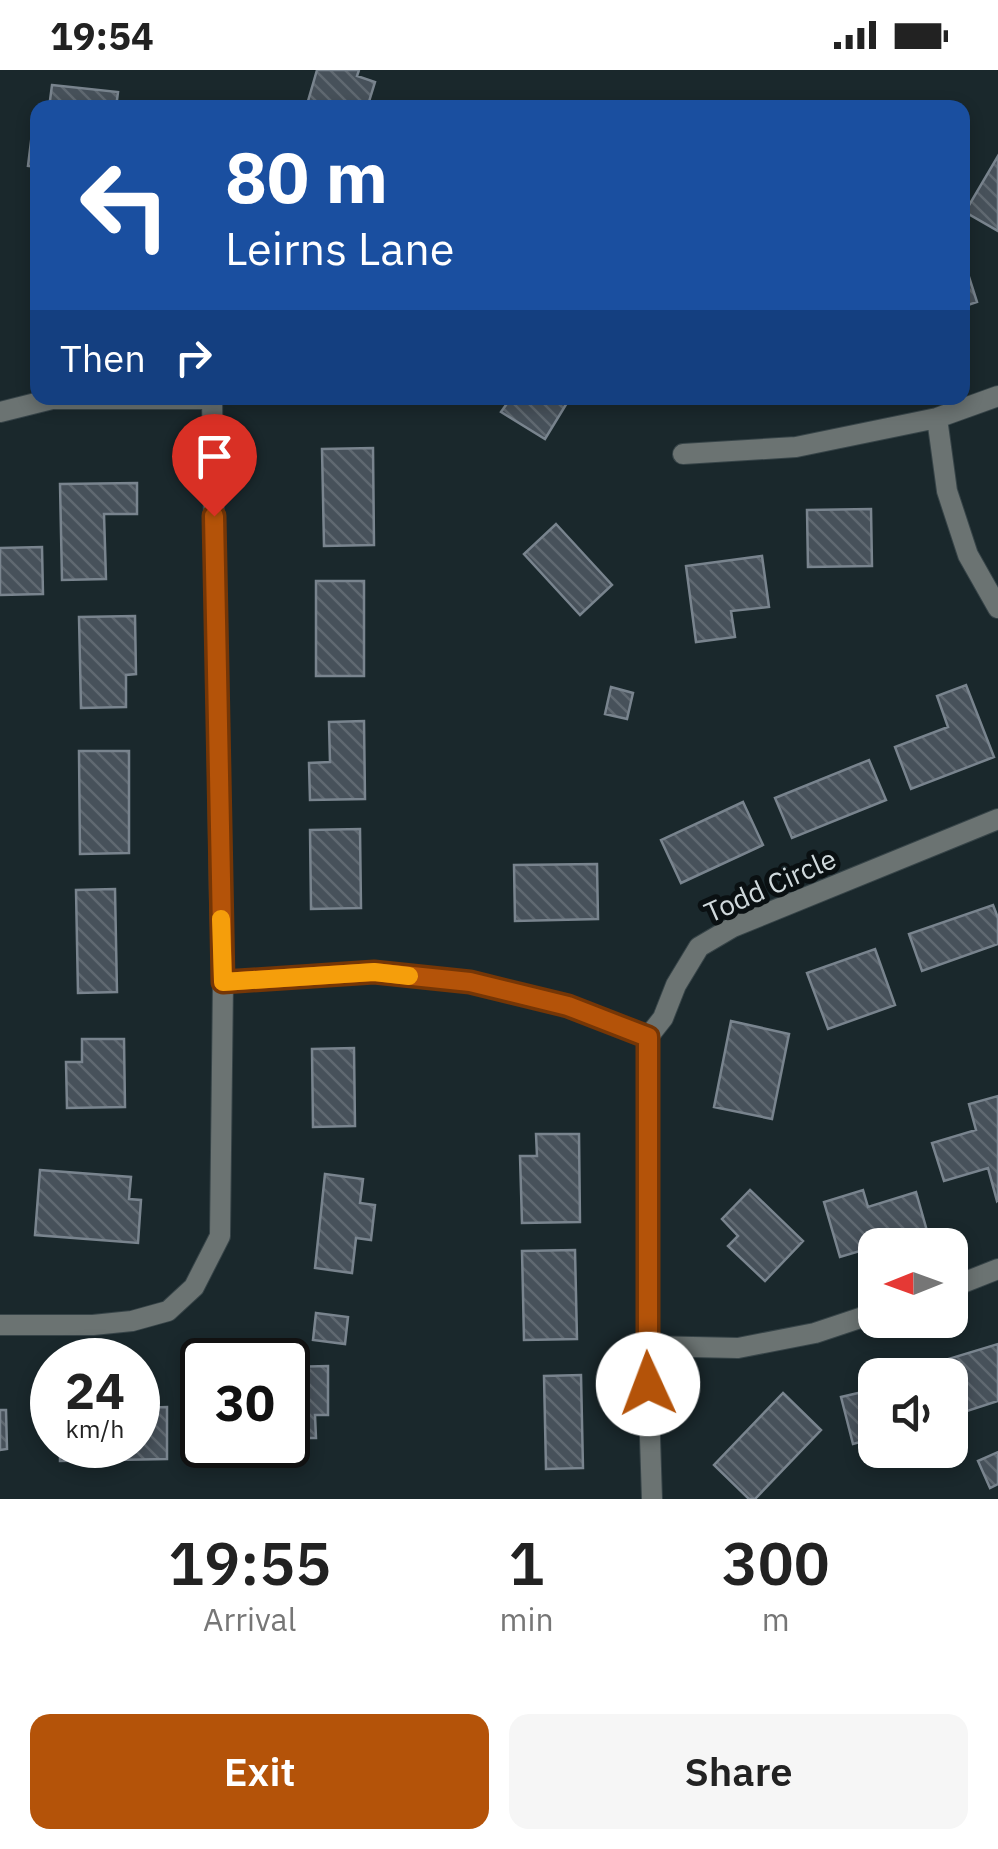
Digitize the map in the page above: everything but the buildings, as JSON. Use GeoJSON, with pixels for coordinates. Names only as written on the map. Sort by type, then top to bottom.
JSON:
{"type":"FeatureCollection","features":[{"type":"Feature","properties":{"kind":"street"},"geometry":{"type":"LineString","coordinates":[[683,454],[796,447],[937,418],[998,396]]}},
{"type":"Feature","properties":{"kind":"street"},"geometry":{"type":"LineString","coordinates":[[0,412],[30,404]]}},
{"type":"Feature","properties":{"kind":"street"},"geometry":{"type":"LineString","coordinates":[[0,1326],[132,1321],[168,1310],[194,1287],[220,1236],[223,982],[212,405]]}},
{"type":"Feature","properties":{"kind":"street"},"geometry":{"type":"LineString","coordinates":[[937,418],[947,491],[968,555],[998,608]]}},
{"type":"Feature","properties":{"kind":"street","name":"Todd Circle"},"geometry":{"type":"LineString","coordinates":[[652,1499],[646,1346],[648,1037],[663,1018],[676,985],[699,947],[734,927],[998,819]]}},
{"type":"Feature","properties":{"kind":"street"},"geometry":{"type":"LineString","coordinates":[[223,982],[374,972],[470,982],[568,1006],[648,1037]]}},
{"type":"Feature","properties":{"kind":"street"},"geometry":{"type":"LineString","coordinates":[[968,1281],[998,1270]]}},
{"type":"Feature","properties":{"kind":"street"},"geometry":{"type":"LineString","coordinates":[[646,1346],[738,1348],[815,1333],[858,1319]]}},
{"type":"Feature","properties":{"kind":"slow traffic"},"geometry":{"type":"LineString","coordinates":[[221,919],[223,982],[374,972],[409,976]]}},
{"type":"Feature","properties":{"kind":"route"},"geometry":{"type":"LineString","coordinates":[[214,516],[223,982],[374,972],[470,982],[568,1006],[648,1037],[648,1384]]}}]}
